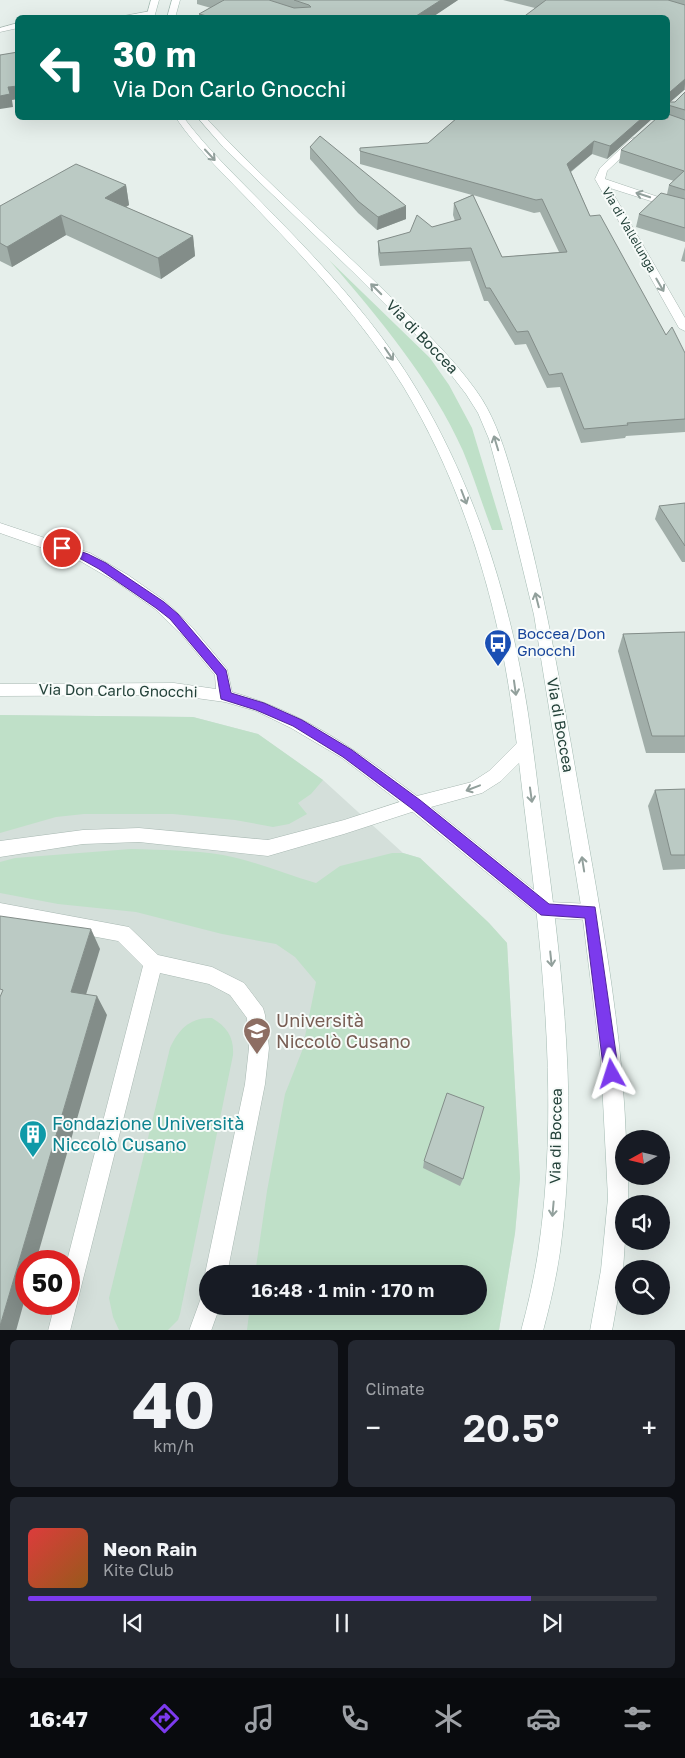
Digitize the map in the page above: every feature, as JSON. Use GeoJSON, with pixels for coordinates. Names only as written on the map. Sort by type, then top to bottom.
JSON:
{"type":"FeatureCollection","features":[{"type":"Feature","properties":{"kind":"main road"},"geometry":{"type":"LineString","coordinates":[[150,15],[155,0]]}},
{"type":"Feature","properties":{"kind":"main road"},"geometry":{"type":"LineString","coordinates":[[172,15],[176,0]]}},
{"type":"Feature","properties":{"kind":"main road"},"geometry":{"type":"LineString","coordinates":[[0,30],[15,26]]}},
{"type":"Feature","properties":{"kind":"main road","name":"Via di Boccea"},"geometry":{"type":"LineString","coordinates":[[182,120],[212,157],[327,275],[354,307],[391,357],[433,429],[470,513],[493,586],[508,646],[524,747],[546,910],[557,1038],[556,1173],[546,1271],[532,1330]]}},
{"type":"Feature","properties":{"kind":"main road","name":"Via di Boccea"},"geometry":{"type":"LineString","coordinates":[[204,120],[227,146],[356,268],[439,352],[462,379],[484,414],[495,439],[541,615],[590,912],[611,1062],[617,1165],[616,1234],[612,1270],[601,1330]]}},
{"type":"Feature","properties":{"kind":"main road","name":"Via di Vallelunga"},"geometry":{"type":"LineString","coordinates":[[645,131],[603,170],[600,176],[601,182],[685,328]]}},
{"type":"Feature","properties":{"kind":"main road"},"geometry":{"type":"LineString","coordinates":[[601,182],[685,209]]}},
{"type":"Feature","properties":{"kind":"main road"},"geometry":{"type":"LineString","coordinates":[[0,528],[85,556],[123,579],[160,605],[187,631],[222,673],[225,696]]}},
{"type":"Feature","properties":{"kind":"main road","name":"Via Don Carlo Gnocchi"},"geometry":{"type":"LineString","coordinates":[[0,690],[174,689],[225,696],[260,706],[315,732],[348,753],[415,804],[546,910]]}},
{"type":"Feature","properties":{"kind":"main road"},"geometry":{"type":"LineString","coordinates":[[0,849],[83,837],[139,835],[268,848],[344,827],[415,804],[476,788],[495,776],[524,747]]}},
{"type":"Feature","properties":{"kind":"main road"},"geometry":{"type":"LineString","coordinates":[[546,910],[590,912]]}},
{"type":"Feature","properties":{"kind":"main road"},"geometry":{"type":"LineString","coordinates":[[0,911],[123,933],[153,963],[212,976],[237,989],[256,1015],[258,1048],[255,1084],[218,1265]]}},
{"type":"Feature","properties":{"kind":"main road"},"geometry":{"type":"LineString","coordinates":[[80,1251],[153,963]]}},
{"type":"Feature","properties":{"kind":"main road"},"geometry":{"type":"LineString","coordinates":[[60,1330],[63,1315]]}},
{"type":"Feature","properties":{"kind":"main road"},"geometry":{"type":"LineString","coordinates":[[200,1330],[206,1315]]}},
{"type":"Feature","properties":{"kind":"shaded area","name":"Università Niccolò Cusano"},"geometry":{"type":"Polygon","coordinates":[[[0,715],[193,717],[258,734],[323,780],[403,853],[420,858],[489,923],[507,943],[520,1178],[515,1233],[499,1330],[0,1330],[0,715]]]}},
{"type":"Feature","properties":{"kind":"green space"},"geometry":{"type":"Polygon","coordinates":[[[329,260],[430,358],[449,385],[472,428],[503,530],[492,530],[463,451],[436,400],[420,375],[385,327],[329,260]]]}},
{"type":"Feature","properties":{"kind":"green space"},"geometry":{"type":"Polygon","coordinates":[[[0,715],[193,717],[258,734],[323,780],[311,794],[298,803],[307,814],[289,824],[273,827],[235,820],[173,814],[84,814],[56,817],[0,833],[0,715]]]}},
{"type":"Feature","properties":{"kind":"green space"},"geometry":{"type":"Polygon","coordinates":[[[131,849],[188,851],[235,858],[316,883],[340,866],[392,853],[403,853],[420,858],[489,923],[507,943],[520,1178],[515,1233],[499,1330],[247,1330],[249,1315],[487,1315],[487,1265],[256,1265],[267,1191],[285,1094],[302,1051],[316,982],[295,957],[276,944],[222,934],[136,912],[58,904],[0,893],[0,862],[15,858],[131,849]]]}},
{"type":"Feature","properties":{"kind":"green space"},"geometry":{"type":"Polygon","coordinates":[[[212,1018],[226,1029],[231,1038],[233,1055],[180,1314],[178,1320],[168,1330],[119,1330],[113,1317],[109,1298],[170,1048],[181,1030],[191,1022],[212,1018]]]}},
{"type":"Feature","properties":{"kind":"building"},"geometry":{"type":"Polygon","coordinates":[[[224,0],[269,0],[294,8],[311,7],[294,0],[441,0],[418,15],[199,14],[224,0]]]}},
{"type":"Feature","properties":{"kind":"building"},"geometry":{"type":"Polygon","coordinates":[[[546,0],[668,0],[685,5],[685,79],[670,92],[670,15],[526,15],[546,0]]]}},
{"type":"Feature","properties":{"kind":"building"},"geometry":{"type":"Polygon","coordinates":[[[15,52],[15,86],[8,87],[10,94],[0,96],[0,55],[15,52]]]}},
{"type":"Feature","properties":{"kind":"building"},"geometry":{"type":"Polygon","coordinates":[[[685,92],[685,110],[670,106],[670,102],[675,102],[685,92]]]}},
{"type":"Feature","properties":{"kind":"building"},"geometry":{"type":"Polygon","coordinates":[[[670,115],[685,120],[685,190],[669,185],[684,171],[621,150],[655,120],[670,120],[670,115]]]}},
{"type":"Feature","properties":{"kind":"building"},"geometry":{"type":"Polygon","coordinates":[[[455,120],[640,120],[610,146],[594,141],[567,164],[590,216],[600,215],[666,335],[672,327],[685,353],[685,419],[627,423],[628,425],[584,429],[562,373],[549,375],[528,331],[517,332],[490,288],[486,288],[471,248],[380,253],[378,241],[410,232],[417,215],[432,227],[461,219],[454,203],[473,195],[502,257],[567,252],[542,199],[536,200],[360,151],[360,148],[428,143],[455,120]]]}},
{"type":"Feature","properties":{"kind":"building"},"geometry":{"type":"Polygon","coordinates":[[[320,136],[406,206],[378,217],[358,201],[310,147],[320,136]]]}},
{"type":"Feature","properties":{"kind":"building"},"geometry":{"type":"Polygon","coordinates":[[[76,164],[126,185],[105,198],[193,236],[158,258],[61,215],[7,247],[0,243],[0,206],[76,164]]]}},
{"type":"Feature","properties":{"kind":"building"},"geometry":{"type":"Polygon","coordinates":[[[661,193],[685,199],[685,228],[639,214],[661,193]]]}},
{"type":"Feature","properties":{"kind":"building"},"geometry":{"type":"Polygon","coordinates":[[[685,503],[685,546],[659,506],[685,503]]]}},
{"type":"Feature","properties":{"kind":"building"},"geometry":{"type":"Polygon","coordinates":[[[685,632],[685,736],[652,736],[623,634],[685,632]]]}},
{"type":"Feature","properties":{"kind":"building"},"geometry":{"type":"Polygon","coordinates":[[[685,789],[685,855],[671,855],[655,790],[685,789]]]}},
{"type":"Feature","properties":{"kind":"building","name":"Fondazione Università Niccolò Cusano"},"geometry":{"type":"Polygon","coordinates":[[[0,916],[91,929],[71,992],[97,996],[22,1250],[15,1250],[15,1275],[0,1326],[0,997],[3,990],[0,989],[0,916]]]}},
{"type":"Feature","properties":{"kind":"building"},"geometry":{"type":"Polygon","coordinates":[[[447,1093],[484,1107],[463,1179],[424,1161],[447,1093]]]}},
{"type":"Feature","properties":{"kind":"place","name":"Boccea/Don Gnocchi"},"geometry":{"type":"Point","coordinates":[498,667]}},
{"type":"Feature","properties":{"kind":"place","name":"Università Niccolò Cusano"},"geometry":{"type":"Point","coordinates":[257,1055]}},
{"type":"Feature","properties":{"kind":"place","name":"Fondazione Università Niccolò Cusano"},"geometry":{"type":"Point","coordinates":[33,1158]}},
{"type":"Feature","properties":{"kind":"route"},"geometry":{"type":"LineString","coordinates":[[62,548],[85,556],[102,566],[174,616],[222,673],[225,696],[260,706],[297,723],[348,753],[486,860],[546,910],[590,912],[612,1074]]}}]}
